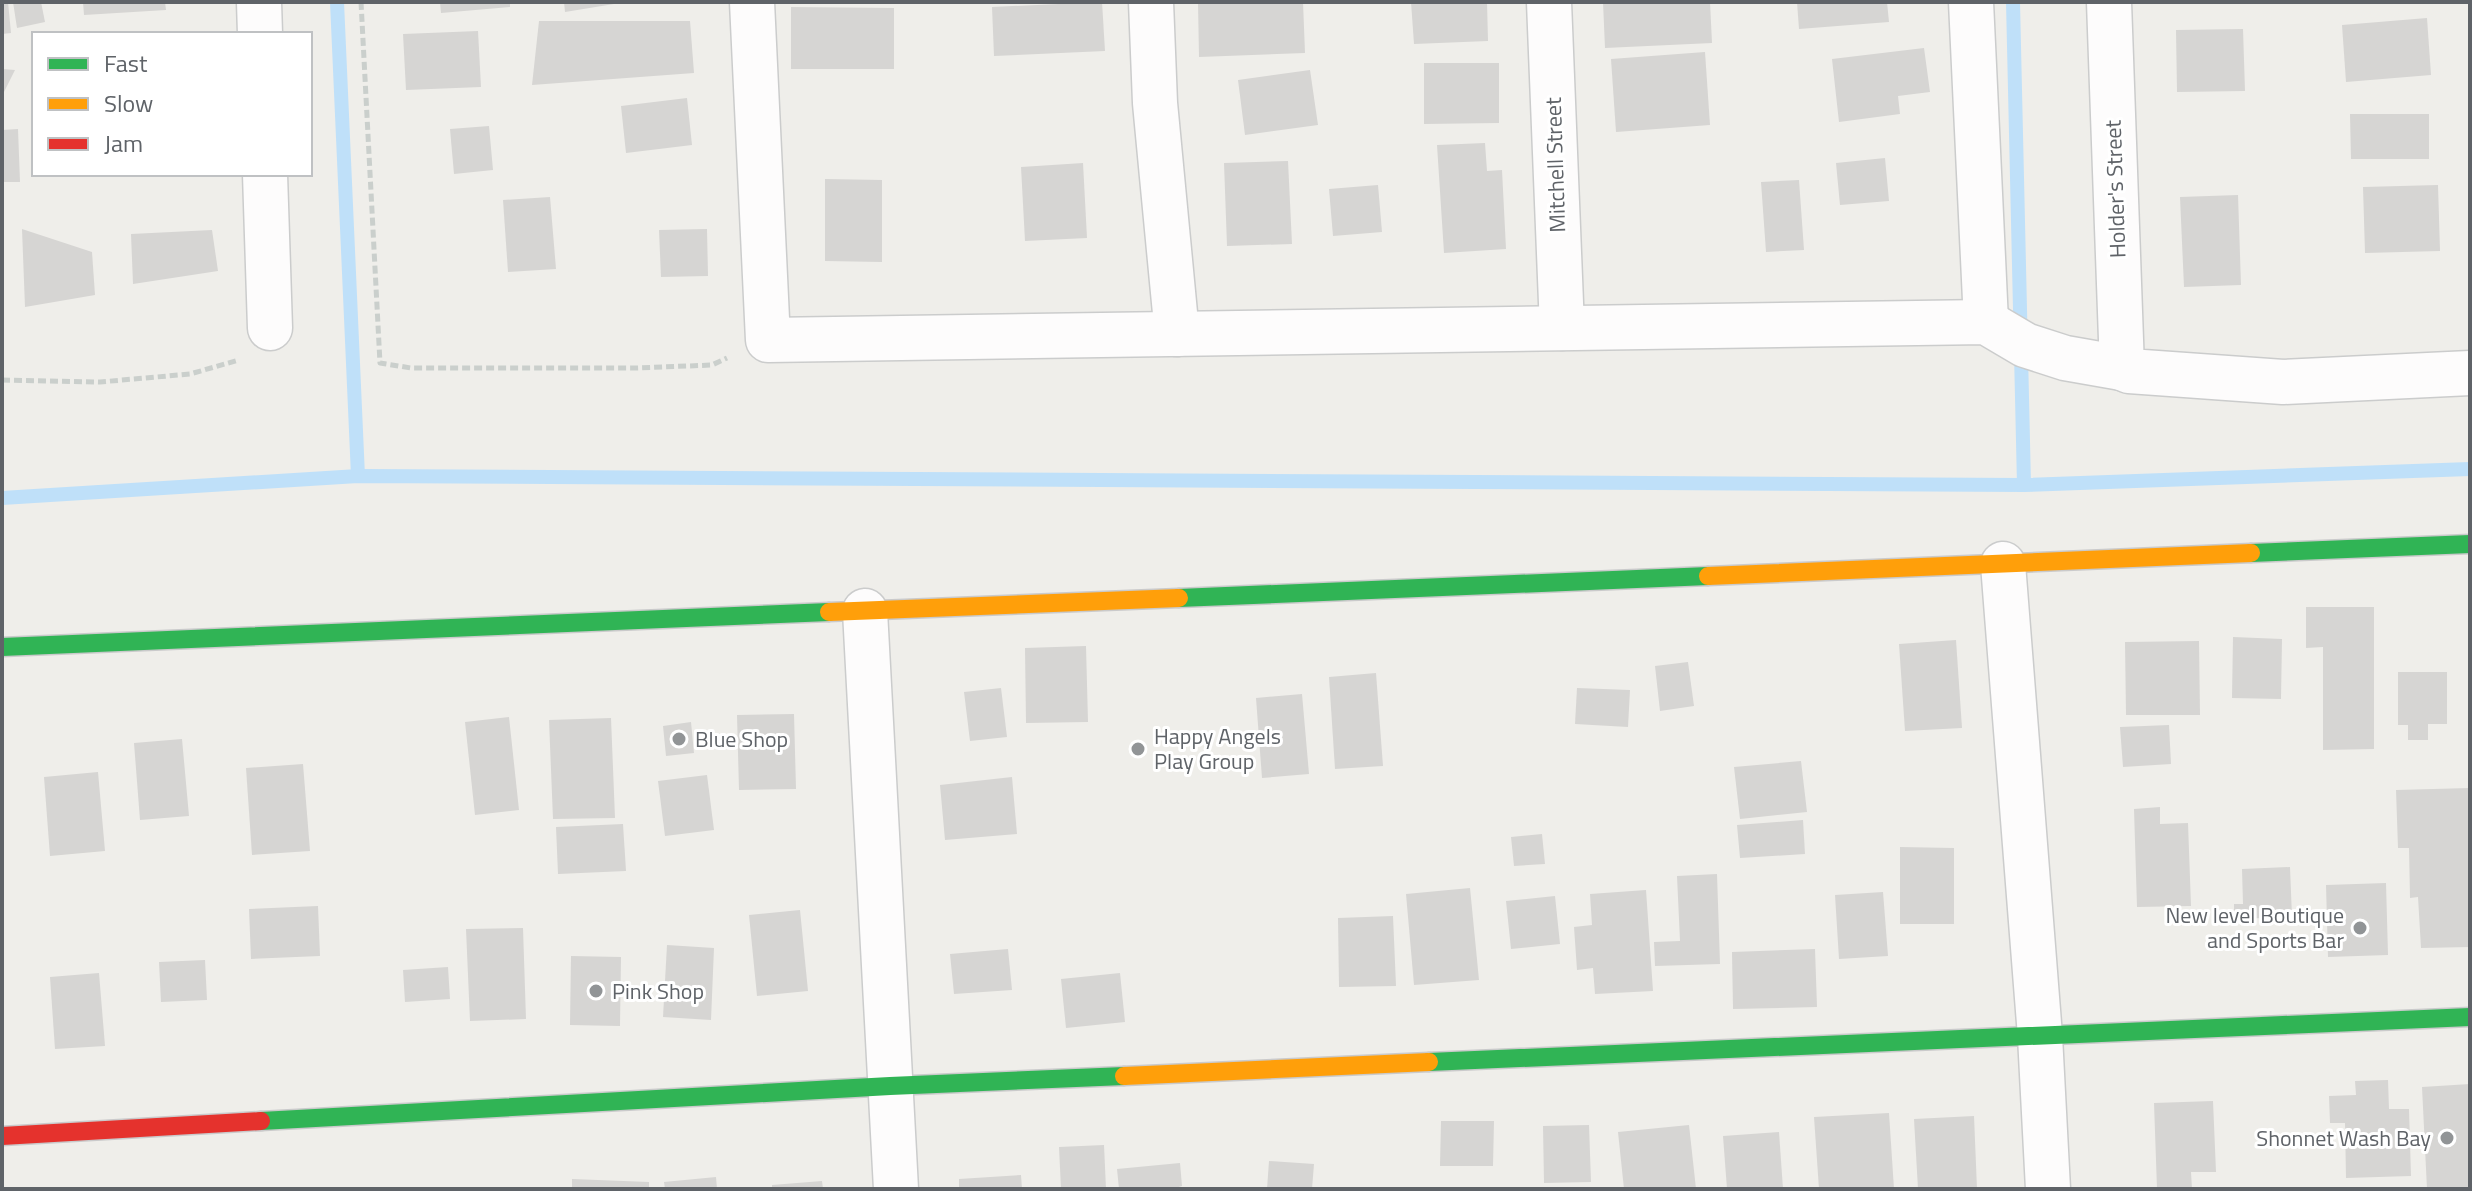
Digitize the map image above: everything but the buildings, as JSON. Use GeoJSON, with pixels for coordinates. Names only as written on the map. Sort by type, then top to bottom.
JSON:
{"type":"FeatureCollection","features":[{"type":"Feature","properties":{"kind":"street"},"geometry":{"type":"LineString","coordinates":[[259,2],[260,32]]}},
{"type":"Feature","properties":{"kind":"street"},"geometry":{"type":"LineString","coordinates":[[752,2],[768,340],[1986,322],[2025,345],[2065,358],[2125,369],[2283,382],[2470,373]]}},
{"type":"Feature","properties":{"kind":"street"},"geometry":{"type":"LineString","coordinates":[[1151,2],[1155,103],[1177,334]]}},
{"type":"Feature","properties":{"kind":"street","name":"Mitchell Street"},"geometry":{"type":"LineString","coordinates":[[1549,2],[1562,328]]}},
{"type":"Feature","properties":{"kind":"street"},"geometry":{"type":"LineString","coordinates":[[1971,2],[1986,322]]}},
{"type":"Feature","properties":{"kind":"street","name":"Holder's Street"},"geometry":{"type":"LineString","coordinates":[[2109,2],[2125,369]]}},
{"type":"Feature","properties":{"kind":"street"},"geometry":{"type":"LineString","coordinates":[[265,176],[270,328]]}},
{"type":"Feature","properties":{"kind":"street"},"geometry":{"type":"LineString","coordinates":[[2,647],[2470,544]]}},
{"type":"Feature","properties":{"kind":"street"},"geometry":{"type":"LineString","coordinates":[[2003,564],[2040,1036],[2048,1189]]}},
{"type":"Feature","properties":{"kind":"street"},"geometry":{"type":"LineString","coordinates":[[865,611],[896,1189]]}},
{"type":"Feature","properties":{"kind":"street"},"geometry":{"type":"LineString","coordinates":[[2,1136],[890,1086],[2470,1017]]}},
{"type":"Feature","properties":{"kind":"path"},"geometry":{"type":"LineString","coordinates":[[361,2],[380,363],[411,368],[712,365],[768,340]]}},
{"type":"Feature","properties":{"kind":"path"},"geometry":{"type":"LineString","coordinates":[[2,380],[100,382],[190,374],[241,359],[270,328]]}},
{"type":"Feature","properties":{"kind":"waterway"},"geometry":{"type":"LineString","coordinates":[[337,2],[358,476]]}},
{"type":"Feature","properties":{"kind":"waterway"},"geometry":{"type":"LineString","coordinates":[[2013,2],[2024,485]]}},
{"type":"Feature","properties":{"kind":"waterway"},"geometry":{"type":"LineString","coordinates":[[2,498],[358,476],[2024,485],[2470,469]]}},
{"type":"Feature","properties":{"kind":"traffic: fast"},"geometry":{"type":"LineString","coordinates":[[2251,553],[2470,544]]}},
{"type":"Feature","properties":{"kind":"traffic: fast"},"geometry":{"type":"LineString","coordinates":[[1179,598],[1708,576]]}},
{"type":"Feature","properties":{"kind":"traffic: fast"},"geometry":{"type":"LineString","coordinates":[[2,647],[829,612]]}},
{"type":"Feature","properties":{"kind":"traffic: fast"},"geometry":{"type":"LineString","coordinates":[[1429,1062],[2470,1017]]}},
{"type":"Feature","properties":{"kind":"traffic: fast"},"geometry":{"type":"LineString","coordinates":[[261,1121],[1124,1076]]}},
{"type":"Feature","properties":{"kind":"traffic: slow"},"geometry":{"type":"LineString","coordinates":[[1708,576],[2251,553]]}},
{"type":"Feature","properties":{"kind":"traffic: slow"},"geometry":{"type":"LineString","coordinates":[[829,612],[1179,598]]}},
{"type":"Feature","properties":{"kind":"traffic: slow"},"geometry":{"type":"LineString","coordinates":[[1124,1076],[1429,1062]]}},
{"type":"Feature","properties":{"kind":"traffic: jam"},"geometry":{"type":"LineString","coordinates":[[2,1136],[261,1121]]}},
{"type":"Feature","properties":{"kind":"place","name":"Blue Shop"},"geometry":{"type":"Point","coordinates":[679,739]}},
{"type":"Feature","properties":{"kind":"place","name":"Happy Angels Play Group"},"geometry":{"type":"Point","coordinates":[1138,749]}},
{"type":"Feature","properties":{"kind":"place","name":"New level Boutique and Sports Bar"},"geometry":{"type":"Point","coordinates":[2360,928]}},
{"type":"Feature","properties":{"kind":"place","name":"Pink Shop"},"geometry":{"type":"Point","coordinates":[596,991]}},
{"type":"Feature","properties":{"kind":"place","name":"Shonnet Wash Bay"},"geometry":{"type":"Point","coordinates":[2447,1138]}}]}
